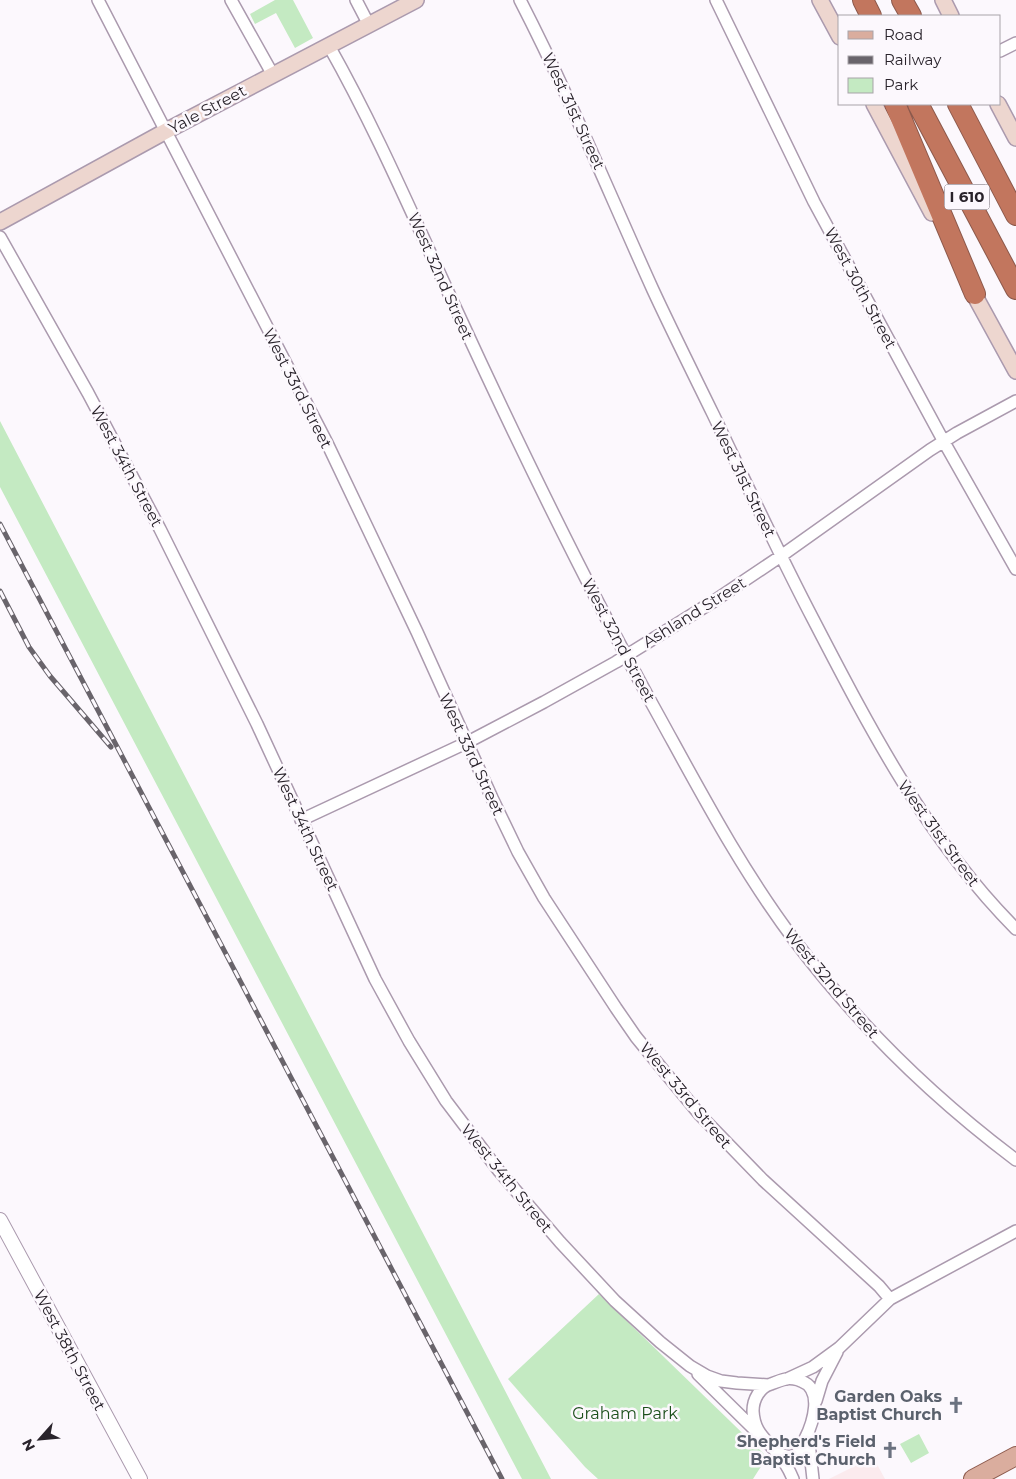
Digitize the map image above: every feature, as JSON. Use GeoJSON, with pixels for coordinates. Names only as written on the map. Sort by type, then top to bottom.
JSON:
{"type":"FeatureCollection","features":[{"type":"Feature","properties":{"kind":"highway"},"geometry":{"type":"LineString","coordinates":[[862,0],[864,15]]}},
{"type":"Feature","properties":{"kind":"highway"},"geometry":{"type":"LineString","coordinates":[[862,0],[870,15]]}},
{"type":"Feature","properties":{"kind":"highway"},"geometry":{"type":"LineString","coordinates":[[902,0],[910,15]]}},
{"type":"Feature","properties":{"kind":"highway"},"geometry":{"type":"LineString","coordinates":[[895,105],[974,294]]}},
{"type":"Feature","properties":{"kind":"highway","name":"I 610"},"geometry":{"type":"LineString","coordinates":[[919,105],[1016,289]]}},
{"type":"Feature","properties":{"kind":"highway"},"geometry":{"type":"LineString","coordinates":[[959,105],[1016,194]]}},
{"type":"Feature","properties":{"kind":"highway","name":"I 610"},"geometry":{"type":"LineString","coordinates":[[959,105],[1016,215]]}},
{"type":"Feature","properties":{"kind":"main road","name":"Yale Street"},"geometry":{"type":"LineString","coordinates":[[0,222],[166,131],[416,0]]}},
{"type":"Feature","properties":{"kind":"main road"},"geometry":{"type":"LineString","coordinates":[[820,0],[838,34]]}},
{"type":"Feature","properties":{"kind":"main road"},"geometry":{"type":"LineString","coordinates":[[943,0],[951,15]]}},
{"type":"Feature","properties":{"kind":"main road"},"geometry":{"type":"LineString","coordinates":[[875,105],[1016,371]]}},
{"type":"Feature","properties":{"kind":"main road"},"geometry":{"type":"LineString","coordinates":[[999,105],[1016,138]]}},
{"type":"Feature","properties":{"kind":"main road"},"geometry":{"type":"LineString","coordinates":[[984,1476],[1016,1456]]}},
{"type":"Feature","properties":{"kind":"street","name":"West 33rd Street"},"geometry":{"type":"LineString","coordinates":[[98,0],[331,451],[417,632],[466,743],[518,852],[544,898],[595,978],[636,1037],[700,1115],[808,1223],[879,1286],[890,1299]]}},
{"type":"Feature","properties":{"kind":"street"},"geometry":{"type":"LineString","coordinates":[[231,0],[273,75]]}},
{"type":"Feature","properties":{"kind":"street"},"geometry":{"type":"LineString","coordinates":[[356,0],[369,25]]}},
{"type":"Feature","properties":{"kind":"street","name":"West 31st Street"},"geometry":{"type":"LineString","coordinates":[[520,0],[574,110],[658,299],[781,556],[846,681],[896,772],[946,846],[976,884],[1016,929]]}},
{"type":"Feature","properties":{"kind":"street","name":"West 30th Street"},"geometry":{"type":"LineString","coordinates":[[716,0],[814,202],[944,442],[1016,570]]}},
{"type":"Feature","properties":{"kind":"street"},"geometry":{"type":"LineString","coordinates":[[1001,50],[1016,43]]}},
{"type":"Feature","properties":{"kind":"street","name":"West 32nd Street"},"geometry":{"type":"LineString","coordinates":[[329,46],[386,156],[528,462],[626,655],[706,801],[742,862],[765,899],[799,947],[857,1017],[930,1091],[1016,1160]]}},
{"type":"Feature","properties":{"kind":"street","name":"West 34th Street"},"geometry":{"type":"LineString","coordinates":[[0,236],[156,520],[257,724],[375,979],[409,1041],[446,1101],[499,1171],[568,1251],[615,1301],[660,1342],[690,1366],[759,1433]]}},
{"type":"Feature","properties":{"kind":"street","name":"Ashland Street"},"geometry":{"type":"LineString","coordinates":[[301,820],[466,743],[544,702],[626,655],[714,601],[944,442],[1016,402]]}},
{"type":"Feature","properties":{"kind":"street","name":"West 38th Street"},"geometry":{"type":"LineString","coordinates":[[0,1220],[140,1479]]}},
{"type":"Feature","properties":{"kind":"street"},"geometry":{"type":"LineString","coordinates":[[793,1479],[788,1467],[759,1433],[753,1412],[757,1396],[768,1385],[813,1367],[839,1348],[890,1299],[1016,1231]]}},
{"type":"Feature","properties":{"kind":"street"},"geometry":{"type":"LineString","coordinates":[[776,1452],[785,1456],[793,1456],[797,1453],[808,1432],[822,1381],[839,1348]]}},
{"type":"Feature","properties":{"kind":"street","name":"West 34th Street"},"geometry":{"type":"LineString","coordinates":[[690,1366],[707,1376],[721,1381],[768,1385]]}},
{"type":"Feature","properties":{"kind":"street"},"geometry":{"type":"LineString","coordinates":[[787,1379],[803,1381],[810,1387],[814,1393],[815,1404]]}},
{"type":"Feature","properties":{"kind":"street"},"geometry":{"type":"LineString","coordinates":[[808,1432],[813,1479]]}},
{"type":"Feature","properties":{"kind":"shaded area"},"geometry":{"type":"Polygon","coordinates":[[[873,1457],[885,1479],[829,1479],[873,1457]]]}},
{"type":"Feature","properties":{"kind":"green space"},"geometry":{"type":"Polygon","coordinates":[[[275,0],[293,0],[313,38],[295,48],[276,13],[255,24],[250,14],[275,0]]]}},
{"type":"Feature","properties":{"kind":"green space"},"geometry":{"type":"Polygon","coordinates":[[[0,421],[551,1479],[522,1479],[0,487],[0,421]]]}},
{"type":"Feature","properties":{"kind":"green space","name":"Graham Park"},"geometry":{"type":"Polygon","coordinates":[[[599,1294],[767,1457],[753,1479],[598,1479],[585,1467],[508,1379],[599,1294]]]}},
{"type":"Feature","properties":{"kind":"green space"},"geometry":{"type":"Polygon","coordinates":[[[919,1434],[929,1453],[911,1463],[900,1444],[919,1434]]]}},
{"type":"Feature","properties":{"kind":"railway"},"geometry":{"type":"LineString","coordinates":[[0,524],[502,1479]]}},
{"type":"Feature","properties":{"kind":"railway"},"geometry":{"type":"LineString","coordinates":[[0,591],[29,647],[50,676],[111,747]]}},
{"type":"Feature","properties":{"kind":"place","name":"Garden Oaks Baptist Church"},"geometry":{"type":"Point","coordinates":[956,1405]}},
{"type":"Feature","properties":{"kind":"place","name":"Shepherd's Field Baptist Church"},"geometry":{"type":"Point","coordinates":[890,1450]}}]}
